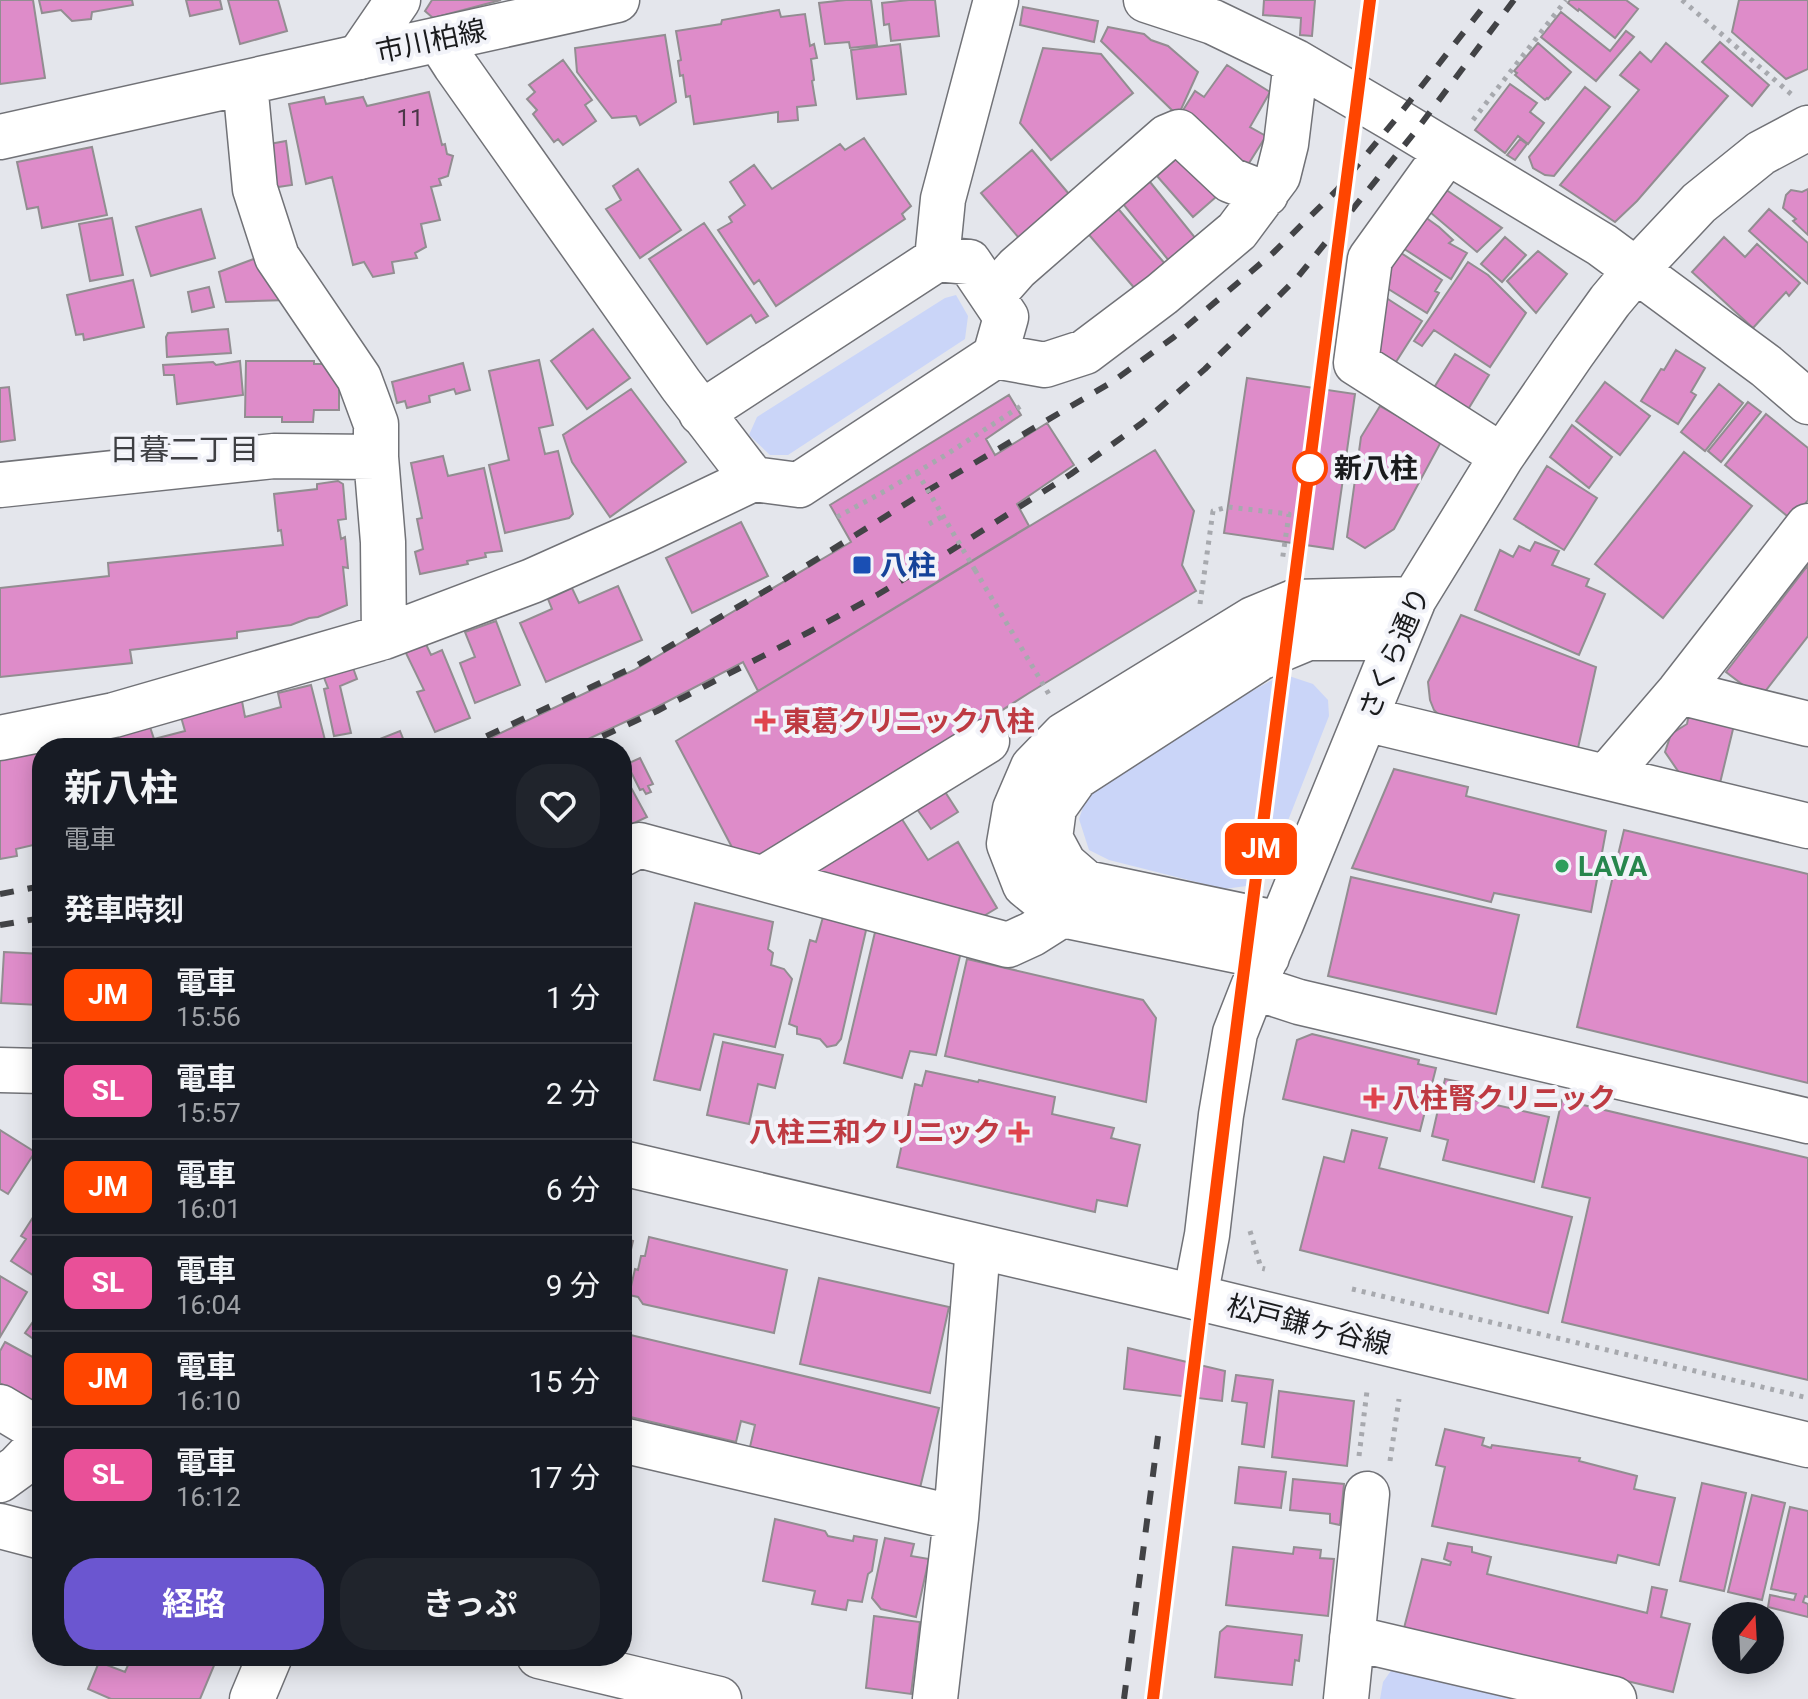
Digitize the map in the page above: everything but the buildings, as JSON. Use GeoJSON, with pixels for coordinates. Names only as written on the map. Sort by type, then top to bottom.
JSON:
{"type":"FeatureCollection","features":[{"type":"Feature","properties":{"kind":"street","name":"市川柏線"},"geometry":{"type":"LineString","coordinates":[[359,57],[398,0]]}},
{"type":"Feature","properties":{"kind":"street","name":"市川柏線"},"geometry":{"type":"LineString","coordinates":[[359,57],[617,0]]}},
{"type":"Feature","properties":{"kind":"street"},"geometry":{"type":"LineString","coordinates":[[937,259],[943,199],[996,0]]}},
{"type":"Feature","properties":{"kind":"street"},"geometry":{"type":"LineString","coordinates":[[1146,0],[1213,22],[1296,62],[1602,245],[1766,366],[1808,402]]}},
{"type":"Feature","properties":{"kind":"street"},"geometry":{"type":"LineString","coordinates":[[439,40],[701,413],[753,479]]}},
{"type":"Feature","properties":{"kind":"street"},"geometry":{"type":"LineString","coordinates":[[0,137],[359,57]]}},
{"type":"Feature","properties":{"kind":"street"},"geometry":{"type":"LineString","coordinates":[[995,356],[1045,365],[1085,352],[1162,294],[1237,231],[1278,176],[1286,144],[1296,62]]}},
{"type":"Feature","properties":{"kind":"street"},"geometry":{"type":"LineString","coordinates":[[245,83],[255,189],[277,257],[359,378],[376,424],[383,542],[384,637]]}},
{"type":"Feature","properties":{"kind":"street","name":"さくら通り"},"geometry":{"type":"LineString","coordinates":[[1195,1297],[1207,1235],[1221,1115],[1235,1033],[1406,618],[1502,456],[1610,301],[1699,203],[1803,116]]}},
{"type":"Feature","properties":{"kind":"street"},"geometry":{"type":"LineString","coordinates":[[993,295],[1017,268],[1167,137],[1179,132],[1230,180],[1266,194]]}},
{"type":"Feature","properties":{"kind":"street"},"geometry":{"type":"LineString","coordinates":[[1447,152],[1370,259],[1356,363],[1502,456]]}},
{"type":"Feature","properties":{"kind":"street"},"geometry":{"type":"LineString","coordinates":[[0,738],[114,715],[384,637],[532,581],[753,479],[799,485],[995,356],[1006,317],[969,262],[937,259],[701,413]]}},
{"type":"Feature","properties":{"kind":"street"},"geometry":{"type":"LineString","coordinates":[[0,485],[274,456],[376,457]]}},
{"type":"Feature","properties":{"kind":"street"},"geometry":{"type":"LineString","coordinates":[[1606,777],[1679,692],[1808,526]]}},
{"type":"Feature","properties":{"kind":"street"},"geometry":{"type":"LineString","coordinates":[[1267,956],[1062,915],[1025,885],[1009,844],[1015,809],[1033,767],[1064,735],[1253,619],[1294,602],[1406,618]]}},
{"type":"Feature","properties":{"kind":"street"},"geometry":{"type":"LineString","coordinates":[[1406,618],[1308,638],[1260,658],[1076,777],[1054,808],[1050,838],[1064,864],[1086,883],[1267,956],[1299,1002],[1808,1121]]}},
{"type":"Feature","properties":{"kind":"street"},"geometry":{"type":"LineString","coordinates":[[1679,692],[1808,724]]}},
{"type":"Feature","properties":{"kind":"street"},"geometry":{"type":"LineString","coordinates":[[1365,719],[1808,826]]}},
{"type":"Feature","properties":{"kind":"street"},"geometry":{"type":"LineString","coordinates":[[764,878],[987,741]]}},
{"type":"Feature","properties":{"kind":"street"},"geometry":{"type":"LineString","coordinates":[[632,849],[639,845],[1008,945],[1062,915]]}},
{"type":"Feature","properties":{"kind":"street"},"geometry":{"type":"LineString","coordinates":[[0,1070],[32,1071]]}},
{"type":"Feature","properties":{"kind":"street","name":"松戸鎌ヶ谷線"},"geometry":{"type":"LineString","coordinates":[[632,1165],[1808,1445]]}},
{"type":"Feature","properties":{"kind":"street"},"geometry":{"type":"LineString","coordinates":[[935,1699],[956,1518],[978,1247]]}},
{"type":"Feature","properties":{"kind":"street"},"geometry":{"type":"LineString","coordinates":[[0,1407],[32,1426]]}},
{"type":"Feature","properties":{"kind":"street"},"geometry":{"type":"LineString","coordinates":[[632,1442],[956,1518]]}},
{"type":"Feature","properties":{"kind":"street"},"geometry":{"type":"LineString","coordinates":[[0,1480],[32,1452]]}},
{"type":"Feature","properties":{"kind":"street"},"geometry":{"type":"LineString","coordinates":[[1346,1699],[1367,1494]]}},
{"type":"Feature","properties":{"kind":"street"},"geometry":{"type":"LineString","coordinates":[[0,1526],[32,1534]]}},
{"type":"Feature","properties":{"kind":"street"},"geometry":{"type":"LineString","coordinates":[[1352,1638],[1614,1699]]}},
{"type":"Feature","properties":{"kind":"street"},"geometry":{"type":"LineString","coordinates":[[252,1699],[266,1666]]}},
{"type":"Feature","properties":{"kind":"street"},"geometry":{"type":"LineString","coordinates":[[581,1666],[719,1699]]}},
{"type":"Feature","properties":{"kind":"path"},"geometry":{"type":"LineString","coordinates":[[1447,152],[1566,0]]}},
{"type":"Feature","properties":{"kind":"path"},"geometry":{"type":"LineString","coordinates":[[1682,0],[1781,85],[1803,116]]}},
{"type":"Feature","properties":{"kind":"path"},"geometry":{"type":"LineString","coordinates":[[837,517],[944,456],[1017,407]]}},
{"type":"Feature","properties":{"kind":"path"},"geometry":{"type":"LineString","coordinates":[[912,465],[1052,699]]}},
{"type":"Feature","properties":{"kind":"path"},"geometry":{"type":"LineString","coordinates":[[1200,605],[1213,511],[1228,507],[1289,514],[1282,562]]}},
{"type":"Feature","properties":{"kind":"path"},"geometry":{"type":"LineString","coordinates":[[929,524],[943,516]]}},
{"type":"Feature","properties":{"kind":"path"},"geometry":{"type":"LineString","coordinates":[[1249,1229],[1261,1268],[1273,1270]]}},
{"type":"Feature","properties":{"kind":"path"},"geometry":{"type":"LineString","coordinates":[[1346,1287],[1808,1398]]}},
{"type":"Feature","properties":{"kind":"path"},"geometry":{"type":"LineString","coordinates":[[1367,1391],[1354,1491],[1384,1497],[1399,1399]]}},
{"type":"Feature","properties":{"kind":"shaded area"},"geometry":{"type":"Polygon","coordinates":[[[956,295],[968,316],[965,339],[788,455],[770,455],[749,435],[757,417],[945,298],[956,295]]]}},
{"type":"Feature","properties":{"kind":"shaded area"},"geometry":{"type":"Polygon","coordinates":[[[1283,674],[1313,684],[1328,700],[1329,716],[1269,869],[1254,885],[1224,889],[1109,860],[1089,850],[1079,819],[1087,795],[1283,674]]]}},
{"type":"Feature","properties":{"kind":"shaded area"},"geometry":{"type":"Polygon","coordinates":[[[1395,1665],[1537,1699],[1380,1699],[1383,1682],[1395,1665]]]}},
{"type":"Feature","properties":{"kind":"railway"},"geometry":{"type":"LineString","coordinates":[[482,738],[634,667],[772,587],[1112,382],[1174,337],[1273,253],[1337,190],[1489,0]]}},
{"type":"Feature","properties":{"kind":"railway"},"geometry":{"type":"LineString","coordinates":[[599,738],[657,711],[877,595],[1071,474],[1142,423],[1205,369],[1297,278],[1415,132],[1514,0]]}},
{"type":"Feature","properties":{"kind":"railway"},"geometry":{"type":"LineString","coordinates":[[0,894],[32,888]]}},
{"type":"Feature","properties":{"kind":"railway"},"geometry":{"type":"LineString","coordinates":[[0,925],[32,920]]}},
{"type":"Feature","properties":{"kind":"railway"},"geometry":{"type":"LineString","coordinates":[[1124,1699],[1158,1436]]}},
{"type":"Feature","properties":{"kind":"railway"},"geometry":{"type":"LineString","coordinates":[[1153,1699],[1184,1439]]}},
{"type":"Feature","properties":{"kind":"train","name":"JM"},"geometry":{"type":"LineString","coordinates":[[1153,1699],[1370,0]]}},
{"type":"Feature","properties":{"kind":"place","name":"新八柱"},"geometry":{"type":"Point","coordinates":[1310,468]}},
{"type":"Feature","properties":{"kind":"place","name":"八柱"},"geometry":{"type":"Point","coordinates":[862,565]}},
{"type":"Feature","properties":{"kind":"place","name":"東葛クリニック八柱"},"geometry":{"type":"Point","coordinates":[765,721]}},
{"type":"Feature","properties":{"kind":"place","name":"LAVA"},"geometry":{"type":"Point","coordinates":[1562,866]}},
{"type":"Feature","properties":{"kind":"place","name":"八柱腎クリニック"},"geometry":{"type":"Point","coordinates":[1374,1098]}},
{"type":"Feature","properties":{"kind":"place","name":"八柱三和クリニック"},"geometry":{"type":"Point","coordinates":[1019,1132]}},
{"type":"Feature","properties":{"kind":"district","name":"日暮二丁目"},"geometry":{"type":"Point","coordinates":[184,449]}}]}
